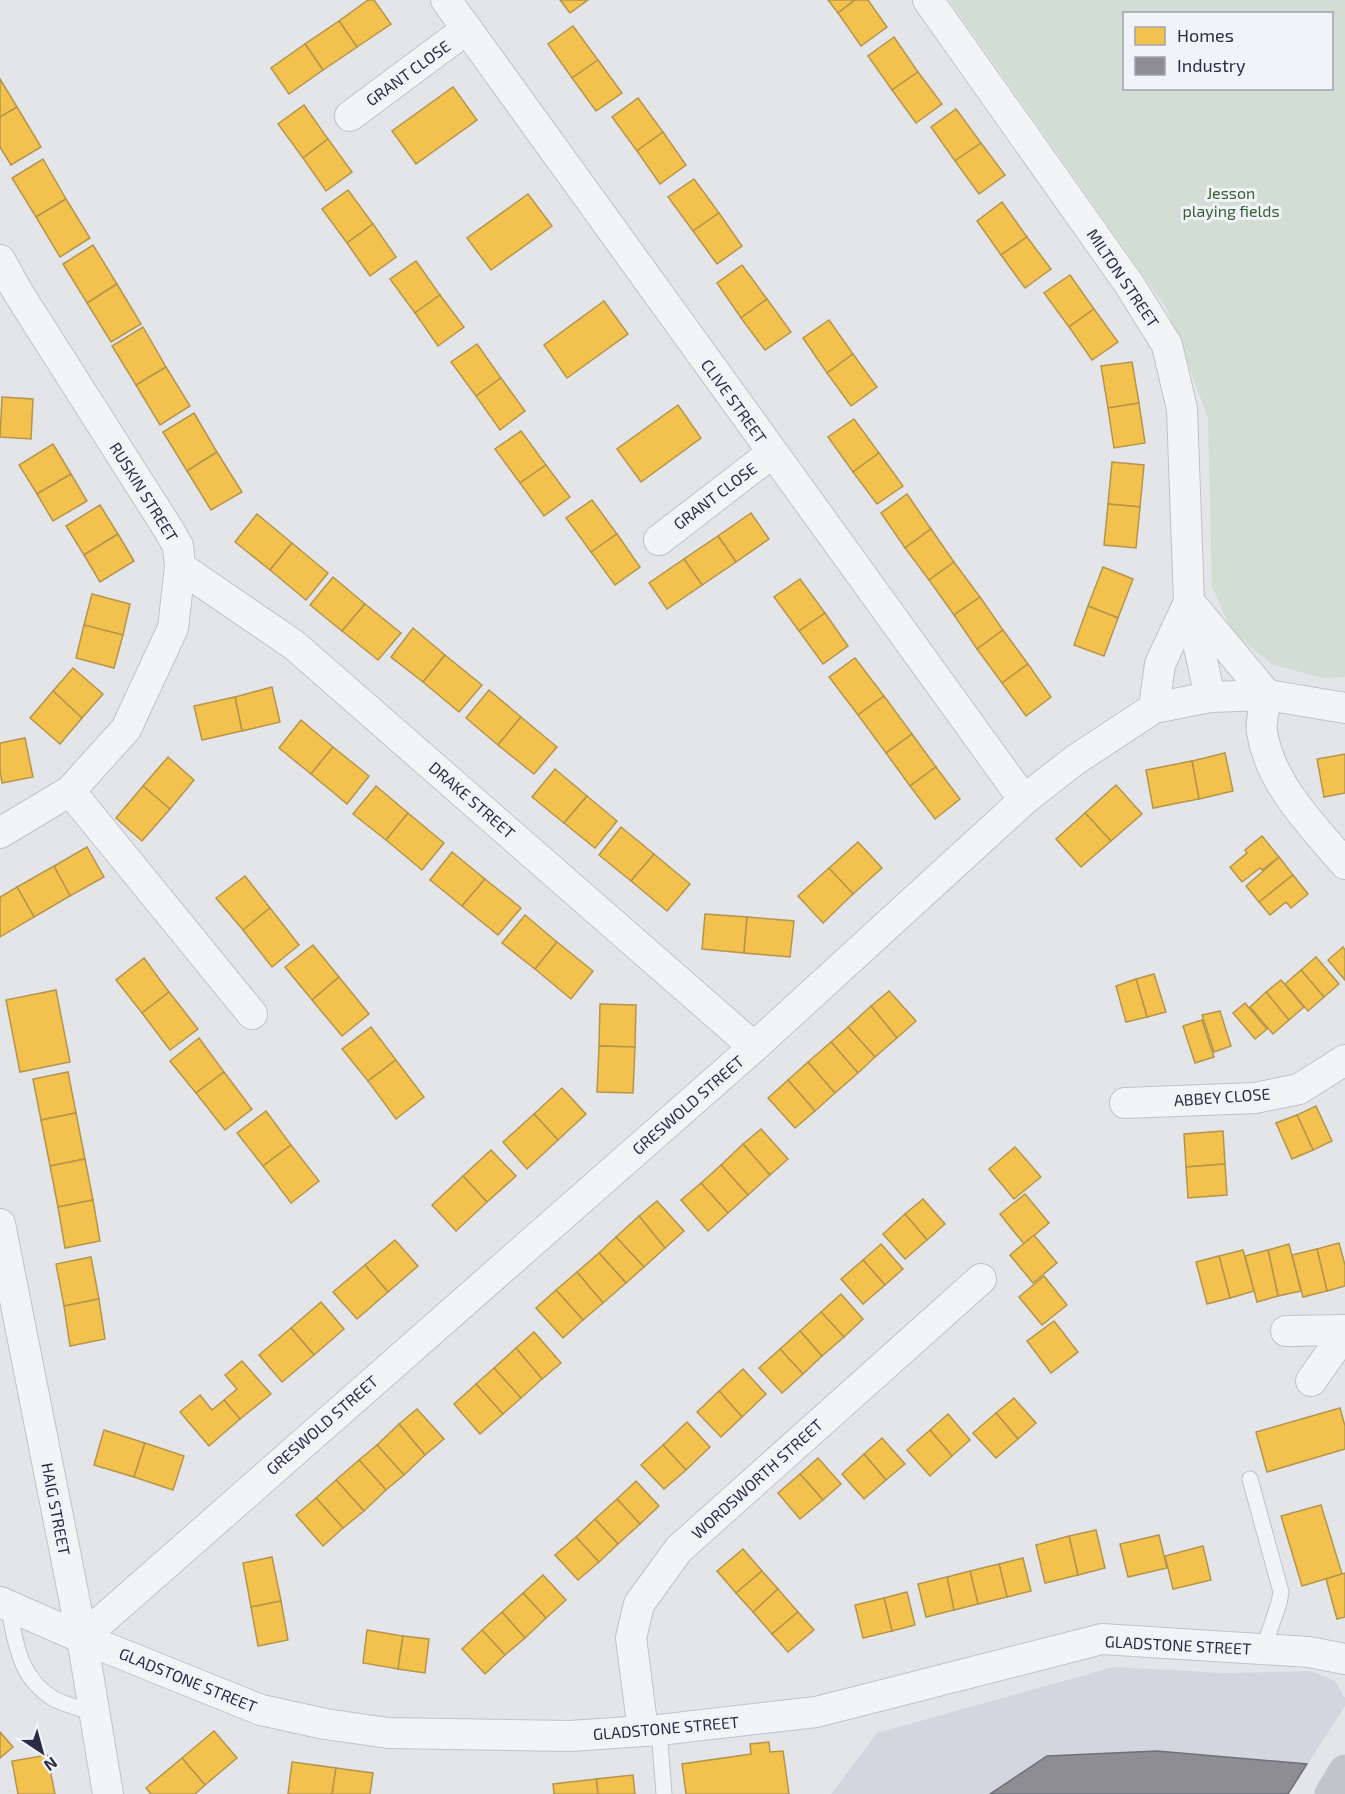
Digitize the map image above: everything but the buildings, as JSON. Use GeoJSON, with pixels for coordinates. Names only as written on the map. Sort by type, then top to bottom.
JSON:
{"type":"FeatureCollection","features":[{"type":"Feature","properties":{"kind":"main road"},"geometry":{"type":"LineString","coordinates":[[1331,1794],[1345,1771]]}},
{"type":"Feature","properties":{"kind":"street","name":"CLIVE STREET"},"geometry":{"type":"LineString","coordinates":[[446,0],[1024,800]]}},
{"type":"Feature","properties":{"kind":"street","name":"MILTON STREET"},"geometry":{"type":"LineString","coordinates":[[928,0],[1129,284],[1167,345],[1182,410],[1188,602],[1210,697]]}},
{"type":"Feature","properties":{"kind":"street","name":"GRANT CLOSE"},"geometry":{"type":"LineString","coordinates":[[350,116],[467,29]]}},
{"type":"Feature","properties":{"kind":"street","name":"RUSKIN STREET"},"geometry":{"type":"LineString","coordinates":[[0,260],[10,300],[167,526],[178,546],[180,567],[173,628],[126,729],[70,791],[0,833]]}},
{"type":"Feature","properties":{"kind":"street","name":"GRANT CLOSE"},"geometry":{"type":"LineString","coordinates":[[659,540],[772,453]]}},
{"type":"Feature","properties":{"kind":"street","name":"DRAKE STREET"},"geometry":{"type":"LineString","coordinates":[[180,567],[294,645],[754,1047]]}},
{"type":"Feature","properties":{"kind":"street","name":"MILTON STREET"},"geometry":{"type":"LineString","coordinates":[[1154,708],[1160,664],[1188,602]]}},
{"type":"Feature","properties":{"kind":"street"},"geometry":{"type":"LineString","coordinates":[[1188,602],[1267,695],[1261,729],[1272,768],[1301,812],[1345,864]]}},
{"type":"Feature","properties":{"kind":"street","name":"GRESWOLD STREET"},"geometry":{"type":"LineString","coordinates":[[82,1638],[754,1047],[1024,800],[1075,760],[1154,708],[1210,697],[1267,695],[1345,708]]}},
{"type":"Feature","properties":{"kind":"street"},"geometry":{"type":"LineString","coordinates":[[70,791],[252,1014]]}},
{"type":"Feature","properties":{"kind":"street","name":"ABBEY CLOSE"},"geometry":{"type":"LineString","coordinates":[[1125,1102],[1255,1098],[1299,1089],[1345,1060]]}},
{"type":"Feature","properties":{"kind":"street","name":"HAIG STREET"},"geometry":{"type":"LineString","coordinates":[[0,1224],[82,1638],[108,1794]]}},
{"type":"Feature","properties":{"kind":"street","name":"WORDSWORTH STREET"},"geometry":{"type":"LineString","coordinates":[[651,1730],[631,1638],[639,1604],[679,1549],[981,1279]]}},
{"type":"Feature","properties":{"kind":"street"},"geometry":{"type":"LineString","coordinates":[[1286,1330],[1345,1331]]}},
{"type":"Feature","properties":{"kind":"street"},"geometry":{"type":"LineString","coordinates":[[1311,1381],[1345,1331]]}},
{"type":"Feature","properties":{"kind":"street","name":"GLADSTONE STREET"},"geometry":{"type":"LineString","coordinates":[[4,1603],[82,1638],[261,1710],[325,1724],[388,1732],[570,1736],[651,1730],[816,1712],[1102,1640],[1309,1652],[1345,1659]]}},
{"type":"Feature","properties":{"kind":"lane"},"geometry":{"type":"LineString","coordinates":[[1250,1479],[1281,1592],[1263,1650]]}},
{"type":"Feature","properties":{"kind":"lane"},"geometry":{"type":"LineString","coordinates":[[4,1603],[20,1661],[33,1683],[55,1700],[94,1713]]}},
{"type":"Feature","properties":{"kind":"lane"},"geometry":{"type":"LineString","coordinates":[[651,1730],[664,1794]]}},
{"type":"Feature","properties":{"kind":"shaded area"},"geometry":{"type":"Polygon","coordinates":[[[1114,1667],[1224,1673],[1311,1671],[1335,1681],[1345,1698],[1345,1706],[1288,1794],[831,1794],[877,1733],[1114,1667]]]}},
{"type":"Feature","properties":{"kind":"green space","name":"Jesson playing fields"},"geometry":{"type":"Polygon","coordinates":[[[949,0],[1345,0],[1345,677],[1322,678],[1271,664],[1232,632],[1212,587],[1208,418],[1167,309],[949,0]]]}}]}
